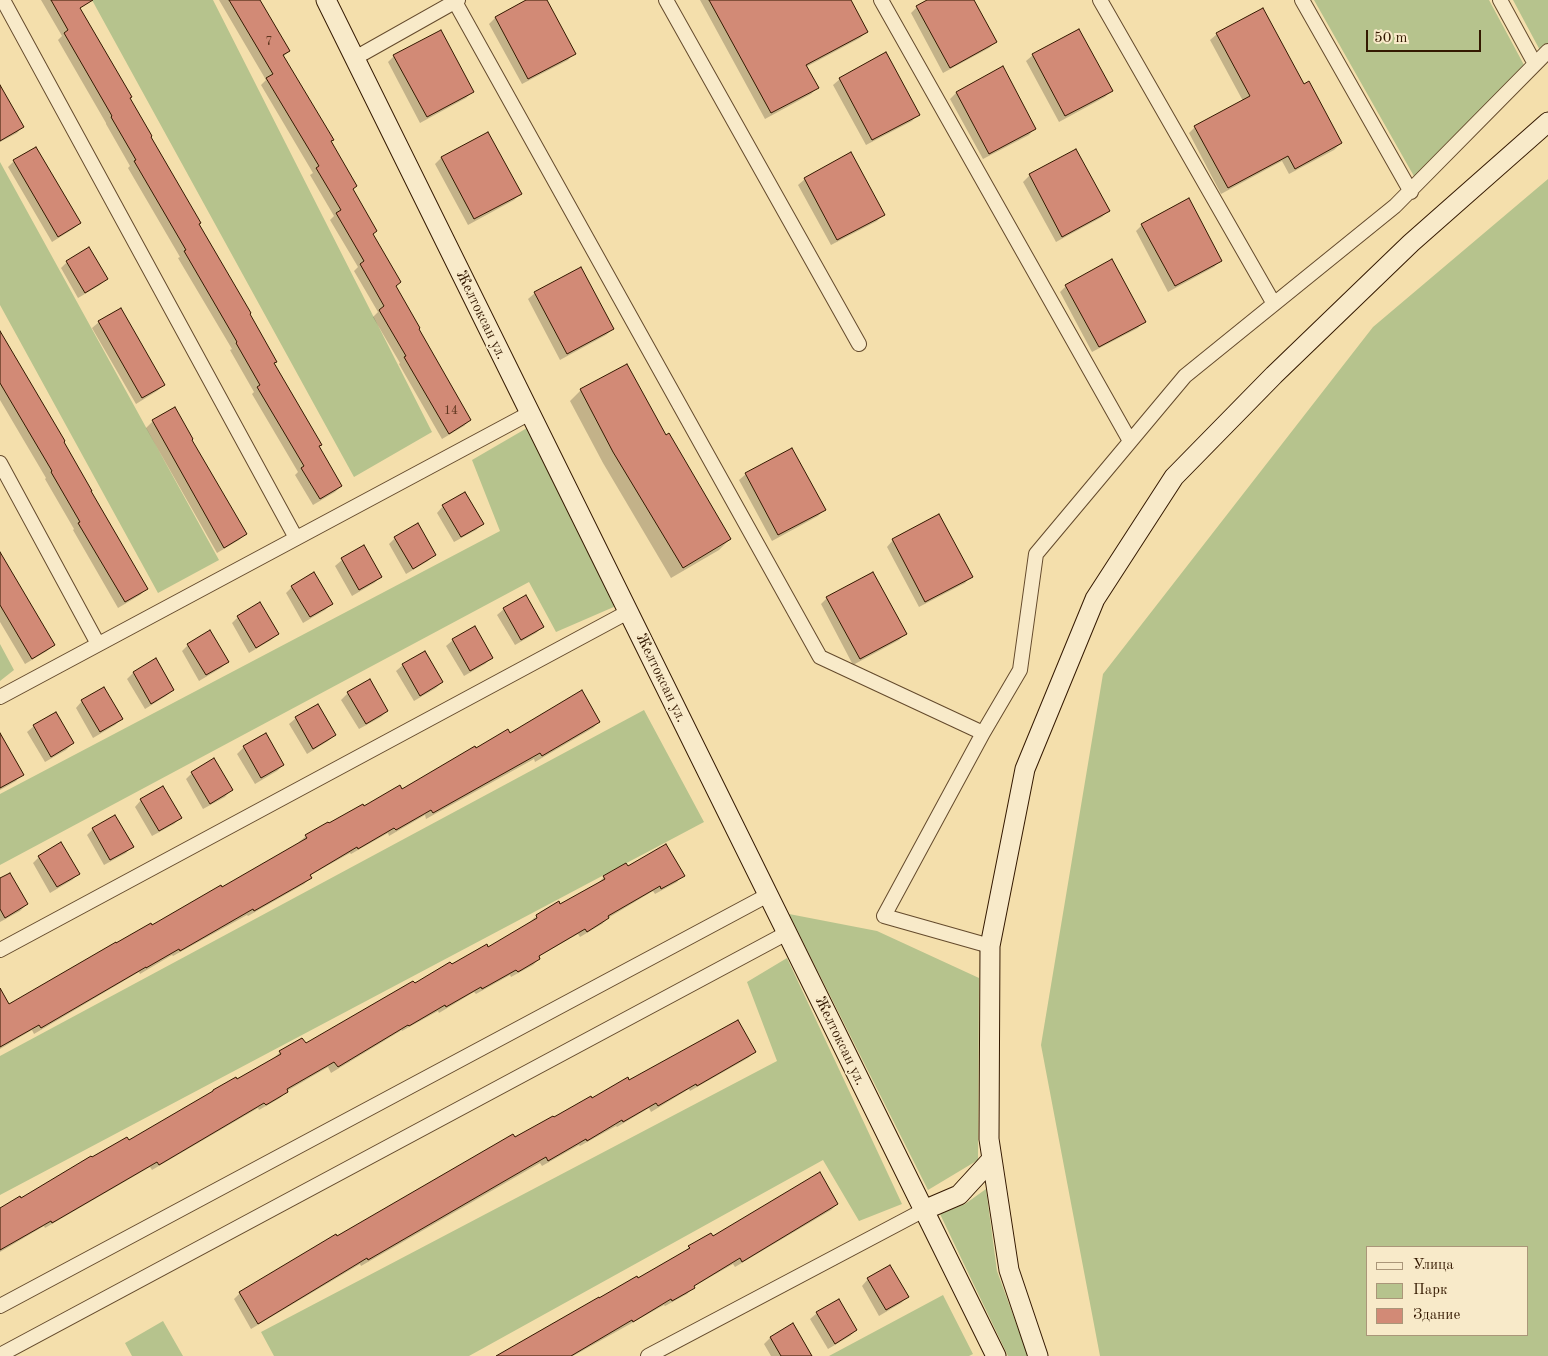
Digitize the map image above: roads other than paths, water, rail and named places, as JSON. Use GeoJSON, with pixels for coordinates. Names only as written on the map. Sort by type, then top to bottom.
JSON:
{"type":"FeatureCollection","features":[{"type":"Feature","properties":{"kind":"street"},"geometry":{"type":"LineString","coordinates":[[3,0],[296,538]]}},
{"type":"Feature","properties":{"kind":"street","name":"Желтоксан ул."},"geometry":{"type":"LineString","coordinates":[[326,0],[996,1356]]}},
{"type":"Feature","properties":{"kind":"street"},"geometry":{"type":"LineString","coordinates":[[666,0],[859,344]]}},
{"type":"Feature","properties":{"kind":"street"},"geometry":{"type":"LineString","coordinates":[[881,0],[1130,441]]}},
{"type":"Feature","properties":{"kind":"street"},"geometry":{"type":"LineString","coordinates":[[1100,0],[1274,304]]}},
{"type":"Feature","properties":{"kind":"street"},"geometry":{"type":"LineString","coordinates":[[1302,0],[1410,192]]}},
{"type":"Feature","properties":{"kind":"street"},"geometry":{"type":"LineString","coordinates":[[1500,0],[1535,64]]}},
{"type":"Feature","properties":{"kind":"street"},"geometry":{"type":"LineString","coordinates":[[354,58],[456,1],[820,657],[983,734]]}},
{"type":"Feature","properties":{"kind":"street"},"geometry":{"type":"LineString","coordinates":[[990,946],[884,916],[1020,670],[1036,554],[1185,376],[1395,206],[1548,51]]}},
{"type":"Feature","properties":{"kind":"street"},"geometry":{"type":"LineString","coordinates":[[1038,1356],[1009,1270],[989,1139],[990,946],[1025,769],[1095,599],[1174,477],[1274,375],[1411,243],[1548,122]]}},
{"type":"Feature","properties":{"kind":"street"},"geometry":{"type":"LineString","coordinates":[[0,697],[530,413]]}},
{"type":"Feature","properties":{"kind":"street"},"geometry":{"type":"LineString","coordinates":[[0,464],[98,644]]}},
{"type":"Feature","properties":{"kind":"street"},"geometry":{"type":"LineString","coordinates":[[0,950],[628,612]]}},
{"type":"Feature","properties":{"kind":"street"},"geometry":{"type":"LineString","coordinates":[[0,1306],[768,895]]}},
{"type":"Feature","properties":{"kind":"street"},"geometry":{"type":"LineString","coordinates":[[0,1355],[787,933]]}},
{"type":"Feature","properties":{"kind":"street"},"geometry":{"type":"LineString","coordinates":[[648,1356],[924,1210],[959,1195],[992,1159]]}}]}
